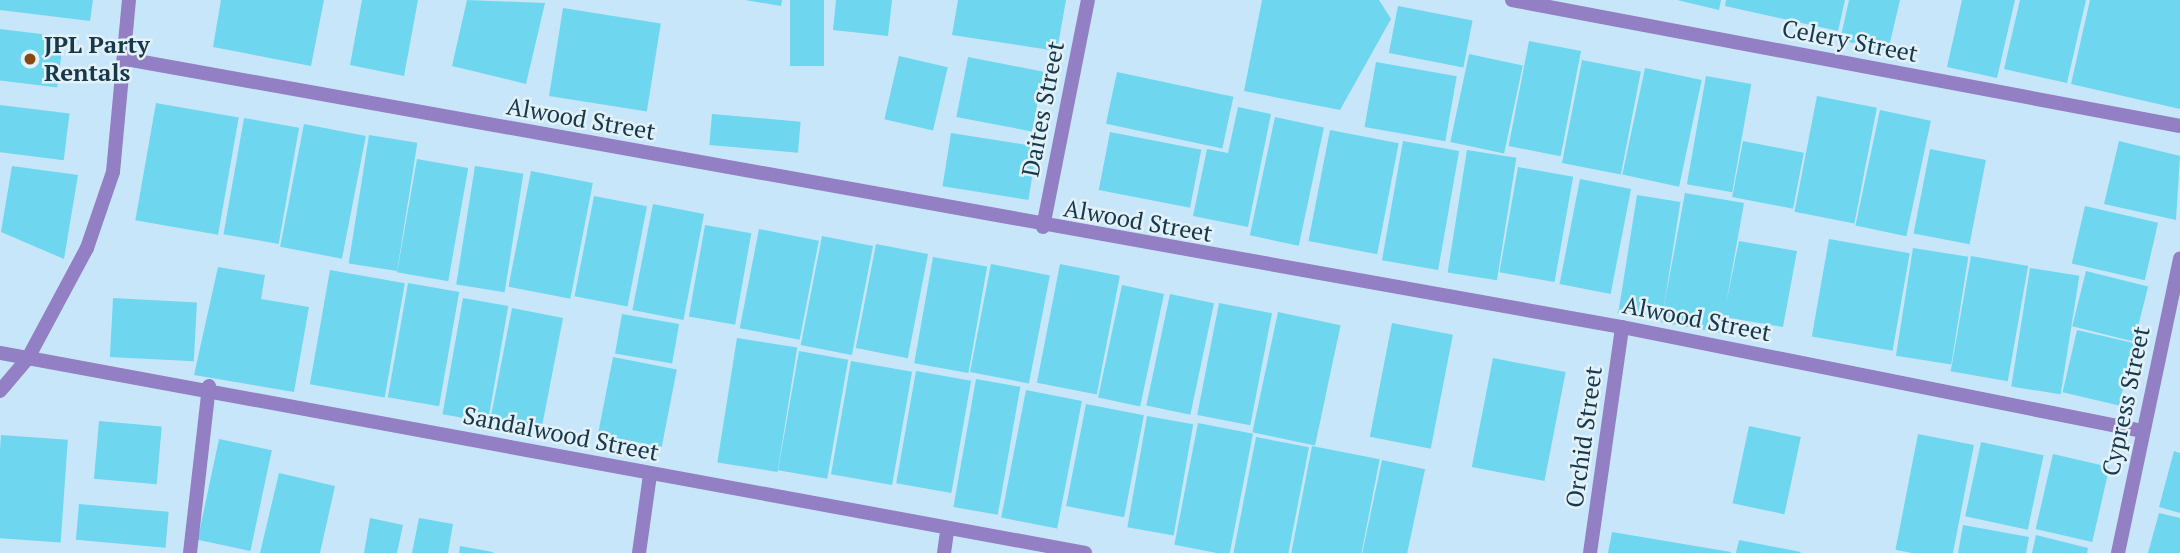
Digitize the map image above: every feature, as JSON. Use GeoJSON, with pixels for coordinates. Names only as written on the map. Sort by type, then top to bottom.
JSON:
{"type":"FeatureCollection","features":[{"type":"Feature","properties":{"kind":"street"},"geometry":{"type":"LineString","coordinates":[[0,391],[28,358],[87,248],[109,184],[126,59],[129,0]]}},
{"type":"Feature","properties":{"kind":"street","name":"Daites Street"},"geometry":{"type":"LineString","coordinates":[[1043,227],[1088,0]]}},
{"type":"Feature","properties":{"kind":"street","name":"Celery Street"},"geometry":{"type":"LineString","coordinates":[[1512,0],[2180,126]]}},
{"type":"Feature","properties":{"kind":"street","name":"Alwood Street"},"geometry":{"type":"LineString","coordinates":[[126,59],[1043,227],[1622,327],[2142,431]]}},
{"type":"Feature","properties":{"kind":"street","name":"Cypress Street"},"geometry":{"type":"LineString","coordinates":[[2118,553],[2180,258]]}},
{"type":"Feature","properties":{"kind":"street","name":"Orchid Street"},"geometry":{"type":"LineString","coordinates":[[1590,553],[1622,327]]}},
{"type":"Feature","properties":{"kind":"street","name":"Sandalwood Street"},"geometry":{"type":"LineString","coordinates":[[0,353],[209,386],[947,532],[1085,553]]}},
{"type":"Feature","properties":{"kind":"street"},"geometry":{"type":"LineString","coordinates":[[190,553],[209,386]]}},
{"type":"Feature","properties":{"kind":"street"},"geometry":{"type":"LineString","coordinates":[[639,553],[650,475]]}},
{"type":"Feature","properties":{"kind":"street"},"geometry":{"type":"LineString","coordinates":[[944,553],[947,532]]}},
{"type":"Feature","properties":{"kind":"building"},"geometry":{"type":"Polygon","coordinates":[[[0,0],[93,0],[90,21],[0,10],[0,0]]]}},
{"type":"Feature","properties":{"kind":"building"},"geometry":{"type":"Polygon","coordinates":[[[221,0],[324,0],[311,66],[213,47],[221,0]]]}},
{"type":"Feature","properties":{"kind":"building"},"geometry":{"type":"Polygon","coordinates":[[[362,0],[418,0],[404,76],[350,65],[362,0]]]}},
{"type":"Feature","properties":{"kind":"building"},"geometry":{"type":"Polygon","coordinates":[[[467,0],[545,3],[526,84],[452,66],[467,0]]]}},
{"type":"Feature","properties":{"kind":"building"},"geometry":{"type":"Polygon","coordinates":[[[745,0],[782,0],[781,6],[745,0]]]}},
{"type":"Feature","properties":{"kind":"building"},"geometry":{"type":"Polygon","coordinates":[[[790,0],[824,0],[824,66],[790,66],[790,0]]]}},
{"type":"Feature","properties":{"kind":"building"},"geometry":{"type":"Polygon","coordinates":[[[836,0],[892,0],[888,36],[833,30],[836,0]]]}},
{"type":"Feature","properties":{"kind":"building"},"geometry":{"type":"Polygon","coordinates":[[[958,0],[1066,0],[1057,51],[952,35],[958,0]]]}},
{"type":"Feature","properties":{"kind":"building"},"geometry":{"type":"Polygon","coordinates":[[[1262,0],[1379,0],[1391,19],[1340,110],[1244,91],[1262,0]]]}},
{"type":"Feature","properties":{"kind":"building"},"geometry":{"type":"Polygon","coordinates":[[[1677,0],[1721,0],[1719,10],[1677,0]]]}},
{"type":"Feature","properties":{"kind":"building"},"geometry":{"type":"Polygon","coordinates":[[[1726,0],[1845,0],[1838,31],[1725,6],[1726,0]]]}},
{"type":"Feature","properties":{"kind":"building"},"geometry":{"type":"Polygon","coordinates":[[[1849,0],[1900,0],[1888,51],[1840,40],[1849,0]]]}},
{"type":"Feature","properties":{"kind":"building"},"geometry":{"type":"Polygon","coordinates":[[[1962,0],[2015,0],[1997,78],[1947,67],[1962,0]]]}},
{"type":"Feature","properties":{"kind":"building"},"geometry":{"type":"Polygon","coordinates":[[[2020,0],[2086,0],[2067,83],[2004,69],[2020,0]]]}},
{"type":"Feature","properties":{"kind":"building"},"geometry":{"type":"Polygon","coordinates":[[[2090,0],[2180,0],[2180,109],[2071,84],[2090,0]]]}},
{"type":"Feature","properties":{"kind":"building"},"geometry":{"type":"Polygon","coordinates":[[[1398,6],[1473,21],[1463,68],[1389,53],[1398,6]]]}},
{"type":"Feature","properties":{"kind":"building"},"geometry":{"type":"Polygon","coordinates":[[[563,8],[661,23],[647,111],[549,96],[563,8]]]}},
{"type":"Feature","properties":{"kind":"building","name":"JPL Party Rentals"},"geometry":{"type":"Polygon","coordinates":[[[0,29],[64,37],[57,87],[0,80],[0,29]]]}},
{"type":"Feature","properties":{"kind":"building"},"geometry":{"type":"Polygon","coordinates":[[[1529,41],[1581,51],[1561,156],[1509,146],[1529,41]]]}},
{"type":"Feature","properties":{"kind":"building"},"geometry":{"type":"Polygon","coordinates":[[[1469,54],[1523,65],[1504,153],[1450,142],[1469,54]]]}},
{"type":"Feature","properties":{"kind":"building"},"geometry":{"type":"Polygon","coordinates":[[[899,56],[948,67],[933,131],[884,119],[899,56]]]}},
{"type":"Feature","properties":{"kind":"building"},"geometry":{"type":"Polygon","coordinates":[[[968,57],[1044,72],[1032,132],[956,117],[968,57]]]}},
{"type":"Feature","properties":{"kind":"building"},"geometry":{"type":"Polygon","coordinates":[[[1582,60],[1641,71],[1621,175],[1562,163],[1582,60]]]}},
{"type":"Feature","properties":{"kind":"building"},"geometry":{"type":"Polygon","coordinates":[[[1376,62],[1457,76],[1445,141],[1365,127],[1376,62]]]}},
{"type":"Feature","properties":{"kind":"building"},"geometry":{"type":"Polygon","coordinates":[[[1645,68],[1702,80],[1679,187],[1622,175],[1645,68]]]}},
{"type":"Feature","properties":{"kind":"building"},"geometry":{"type":"Polygon","coordinates":[[[1117,72],[1233,97],[1222,149],[1106,124],[1117,72]]]}},
{"type":"Feature","properties":{"kind":"building"},"geometry":{"type":"Polygon","coordinates":[[[1706,76],[1751,84],[1732,192],[1687,184],[1706,76]]]}},
{"type":"Feature","properties":{"kind":"building"},"geometry":{"type":"Polygon","coordinates":[[[1817,96],[1877,108],[1854,223],[1794,212],[1817,96]]]}},
{"type":"Feature","properties":{"kind":"building"},"geometry":{"type":"Polygon","coordinates":[[[156,103],[239,118],[218,235],[135,220],[156,103]]]}},
{"type":"Feature","properties":{"kind":"building"},"geometry":{"type":"Polygon","coordinates":[[[0,105],[69,114],[64,160],[0,152],[0,105]]]}},
{"type":"Feature","properties":{"kind":"building"},"geometry":{"type":"Polygon","coordinates":[[[1238,107],[1271,114],[1248,227],[1193,216],[1207,149],[1228,153],[1238,107]]]}},
{"type":"Feature","properties":{"kind":"building"},"geometry":{"type":"Polygon","coordinates":[[[1880,110],[1931,121],[1906,236],[1855,225],[1880,110]]]}},
{"type":"Feature","properties":{"kind":"building"},"geometry":{"type":"Polygon","coordinates":[[[712,114],[801,122],[798,153],[709,145],[712,114]]]}},
{"type":"Feature","properties":{"kind":"building"},"geometry":{"type":"Polygon","coordinates":[[[1275,117],[1324,127],[1299,246],[1250,235],[1275,117]]]}},
{"type":"Feature","properties":{"kind":"building"},"geometry":{"type":"Polygon","coordinates":[[[244,118],[299,128],[279,244],[224,234],[244,118]]]}},
{"type":"Feature","properties":{"kind":"building"},"geometry":{"type":"Polygon","coordinates":[[[304,124],[366,136],[342,259],[280,247],[304,124]]]}},
{"type":"Feature","properties":{"kind":"building"},"geometry":{"type":"Polygon","coordinates":[[[1330,130],[1399,143],[1377,254],[1308,241],[1330,130]]]}},
{"type":"Feature","properties":{"kind":"building"},"geometry":{"type":"Polygon","coordinates":[[[1110,132],[1201,150],[1190,208],[1099,190],[1110,132]]]}},
{"type":"Feature","properties":{"kind":"building"},"geometry":{"type":"Polygon","coordinates":[[[951,133],[1037,147],[1028,200],[943,186],[951,133]]]}},
{"type":"Feature","properties":{"kind":"building"},"geometry":{"type":"Polygon","coordinates":[[[369,135],[417,143],[397,271],[349,263],[369,135]]]}},
{"type":"Feature","properties":{"kind":"building"},"geometry":{"type":"Polygon","coordinates":[[[1403,141],[1459,151],[1438,270],[1382,260],[1403,141]]]}},
{"type":"Feature","properties":{"kind":"building"},"geometry":{"type":"Polygon","coordinates":[[[1743,141],[1804,153],[1793,209],[1732,197],[1743,141]]]}},
{"type":"Feature","properties":{"kind":"building"},"geometry":{"type":"Polygon","coordinates":[[[2119,141],[2180,156],[2176,220],[2104,204],[2119,141]]]}},
{"type":"Feature","properties":{"kind":"building"},"geometry":{"type":"Polygon","coordinates":[[[1930,149],[1986,160],[1970,244],[1914,233],[1930,149]]]}},
{"type":"Feature","properties":{"kind":"building"},"geometry":{"type":"Polygon","coordinates":[[[1467,150],[1516,158],[1497,280],[1448,272],[1467,150]]]}},
{"type":"Feature","properties":{"kind":"building"},"geometry":{"type":"Polygon","coordinates":[[[417,159],[468,168],[448,281],[397,272],[417,159]]]}},
{"type":"Feature","properties":{"kind":"building"},"geometry":{"type":"Polygon","coordinates":[[[12,166],[78,175],[64,259],[1,232],[12,166]]]}},
{"type":"Feature","properties":{"kind":"building"},"geometry":{"type":"Polygon","coordinates":[[[475,166],[523,174],[505,292],[456,285],[475,166]]]}},
{"type":"Feature","properties":{"kind":"building"},"geometry":{"type":"Polygon","coordinates":[[[1518,167],[1573,177],[1555,282],[1499,272],[1518,167]]]}},
{"type":"Feature","properties":{"kind":"building"},"geometry":{"type":"Polygon","coordinates":[[[531,171],[593,183],[570,299],[508,287],[531,171]]]}},
{"type":"Feature","properties":{"kind":"building"},"geometry":{"type":"Polygon","coordinates":[[[1580,179],[1631,189],[1611,294],[1560,284],[1580,179]]]}},
{"type":"Feature","properties":{"kind":"building"},"geometry":{"type":"Polygon","coordinates":[[[1685,193],[1744,203],[1726,304],[1739,241],[1797,251],[1783,327],[1724,317],[1721,333],[1661,322],[1685,193]]]}},
{"type":"Feature","properties":{"kind":"building"},"geometry":{"type":"Polygon","coordinates":[[[1637,195],[1680,202],[1662,320],[1618,314],[1637,195]]]}},
{"type":"Feature","properties":{"kind":"building"},"geometry":{"type":"Polygon","coordinates":[[[594,196],[647,206],[628,306],[575,296],[594,196]]]}},
{"type":"Feature","properties":{"kind":"building"},"geometry":{"type":"Polygon","coordinates":[[[653,204],[704,214],[683,320],[632,310],[653,204]]]}},
{"type":"Feature","properties":{"kind":"building"},"geometry":{"type":"Polygon","coordinates":[[[2085,206],[2158,223],[2145,280],[2072,263],[2085,206]]]}},
{"type":"Feature","properties":{"kind":"building"},"geometry":{"type":"Polygon","coordinates":[[[705,225],[751,233],[735,325],[689,317],[705,225]]]}},
{"type":"Feature","properties":{"kind":"building"},"geometry":{"type":"Polygon","coordinates":[[[759,229],[819,241],[800,340],[740,328],[759,229]]]}},
{"type":"Feature","properties":{"kind":"building"},"geometry":{"type":"Polygon","coordinates":[[[822,236],[873,246],[852,355],[801,345],[822,236]]]}},
{"type":"Feature","properties":{"kind":"building"},"geometry":{"type":"Polygon","coordinates":[[[1829,239],[1910,253],[1893,351],[1812,336],[1829,239]]]}},
{"type":"Feature","properties":{"kind":"building"},"geometry":{"type":"Polygon","coordinates":[[[876,244],[928,254],[908,358],[856,348],[876,244]]]}},
{"type":"Feature","properties":{"kind":"building"},"geometry":{"type":"Polygon","coordinates":[[[1913,248],[1968,257],[1951,364],[1896,356],[1913,248]]]}},
{"type":"Feature","properties":{"kind":"building"},"geometry":{"type":"Polygon","coordinates":[[[1971,256],[2028,266],[2008,381],[1951,371],[1971,256]]]}},
{"type":"Feature","properties":{"kind":"building"},"geometry":{"type":"Polygon","coordinates":[[[933,257],[987,267],[968,373],[914,363],[933,257]]]}},
{"type":"Feature","properties":{"kind":"building"},"geometry":{"type":"Polygon","coordinates":[[[991,264],[1050,275],[1029,383],[970,372],[991,264]]]}},
{"type":"Feature","properties":{"kind":"building"},"geometry":{"type":"Polygon","coordinates":[[[1060,264],[1120,276],[1097,394],[1037,383],[1060,264]]]}},
{"type":"Feature","properties":{"kind":"building"},"geometry":{"type":"Polygon","coordinates":[[[218,267],[265,275],[261,299],[309,307],[294,392],[194,375],[218,267]]]}},
{"type":"Feature","properties":{"kind":"building"},"geometry":{"type":"Polygon","coordinates":[[[2030,268],[2079,276],[2061,394],[2011,387],[2030,268]]]}},
{"type":"Feature","properties":{"kind":"building"},"geometry":{"type":"Polygon","coordinates":[[[330,270],[405,283],[385,397],[310,384],[330,270]]]}},
{"type":"Feature","properties":{"kind":"building"},"geometry":{"type":"Polygon","coordinates":[[[2086,271],[2148,286],[2134,342],[2072,326],[2086,271]]]}},
{"type":"Feature","properties":{"kind":"building"},"geometry":{"type":"Polygon","coordinates":[[[408,283],[459,292],[439,406],[388,397],[408,283]]]}},
{"type":"Feature","properties":{"kind":"building"},"geometry":{"type":"Polygon","coordinates":[[[1122,285],[1164,294],[1140,406],[1098,397],[1122,285]]]}},
{"type":"Feature","properties":{"kind":"building"},"geometry":{"type":"Polygon","coordinates":[[[1170,294],[1214,303],[1190,415],[1146,406],[1170,294]]]}},
{"type":"Feature","properties":{"kind":"building"},"geometry":{"type":"Polygon","coordinates":[[[113,298],[197,302],[194,361],[110,357],[113,298]]]}},
{"type":"Feature","properties":{"kind":"building"},"geometry":{"type":"Polygon","coordinates":[[[463,298],[508,306],[488,422],[443,414],[463,298]]]}},
{"type":"Feature","properties":{"kind":"building"},"geometry":{"type":"Polygon","coordinates":[[[1219,303],[1272,313],[1250,425],[1197,415],[1219,303]]]}},
{"type":"Feature","properties":{"kind":"building"},"geometry":{"type":"Polygon","coordinates":[[[512,308],[563,318],[541,431],[490,421],[512,308]]]}},
{"type":"Feature","properties":{"kind":"building"},"geometry":{"type":"Polygon","coordinates":[[[1278,312],[1341,325],[1315,446],[1252,432],[1278,312]]]}},
{"type":"Feature","properties":{"kind":"building"},"geometry":{"type":"Polygon","coordinates":[[[622,314],[679,324],[672,363],[615,353],[622,314]]]}},
{"type":"Feature","properties":{"kind":"building"},"geometry":{"type":"Polygon","coordinates":[[[1392,323],[1453,335],[1431,449],[1370,437],[1392,323]]]}},
{"type":"Feature","properties":{"kind":"building"},"geometry":{"type":"Polygon","coordinates":[[[2077,330],[2134,343],[2119,405],[2063,392],[2077,330]]]}},
{"type":"Feature","properties":{"kind":"building"},"geometry":{"type":"Polygon","coordinates":[[[737,338],[797,348],[778,472],[717,462],[737,338]]]}},
{"type":"Feature","properties":{"kind":"building"},"geometry":{"type":"Polygon","coordinates":[[[799,351],[848,360],[827,479],[778,470],[799,351]]]}},
{"type":"Feature","properties":{"kind":"building"},"geometry":{"type":"Polygon","coordinates":[[[613,357],[677,369],[662,447],[598,435],[613,357]]]}},
{"type":"Feature","properties":{"kind":"building"},"geometry":{"type":"Polygon","coordinates":[[[1493,358],[1566,372],[1544,481],[1472,467],[1493,358]]]}},
{"type":"Feature","properties":{"kind":"building"},"geometry":{"type":"Polygon","coordinates":[[[851,361],[912,372],[892,485],[831,474],[851,361]]]}},
{"type":"Feature","properties":{"kind":"building"},"geometry":{"type":"Polygon","coordinates":[[[916,371],[971,381],[951,493],[896,483],[916,371]]]}},
{"type":"Feature","properties":{"kind":"building"},"geometry":{"type":"Polygon","coordinates":[[[976,379],[1020,387],[998,515],[953,507],[976,379]]]}},
{"type":"Feature","properties":{"kind":"building"},"geometry":{"type":"Polygon","coordinates":[[[1026,390],[1082,401],[1057,528],[1001,518],[1026,390]]]}},
{"type":"Feature","properties":{"kind":"building"},"geometry":{"type":"Polygon","coordinates":[[[1086,404],[1144,415],[1124,517],[1066,506],[1086,404]]]}},
{"type":"Feature","properties":{"kind":"building"},"geometry":{"type":"Polygon","coordinates":[[[1147,416],[1193,424],[1174,535],[1127,527],[1147,416]]]}},
{"type":"Feature","properties":{"kind":"building"},"geometry":{"type":"Polygon","coordinates":[[[99,421],[162,426],[157,484],[94,479],[99,421]]]}},
{"type":"Feature","properties":{"kind":"building"},"geometry":{"type":"Polygon","coordinates":[[[1198,423],[1253,434],[1230,553],[1174,545],[1198,423]]]}},
{"type":"Feature","properties":{"kind":"building"},"geometry":{"type":"Polygon","coordinates":[[[1749,426],[1801,437],[1784,514],[1733,503],[1749,426]]]}},
{"type":"Feature","properties":{"kind":"building"},"geometry":{"type":"Polygon","coordinates":[[[1918,434],[1974,445],[1953,553],[1912,553],[1895,550],[1918,434]]]}},
{"type":"Feature","properties":{"kind":"building"},"geometry":{"type":"Polygon","coordinates":[[[1,435],[68,440],[61,542],[0,538],[1,435]]]}},
{"type":"Feature","properties":{"kind":"building"},"geometry":{"type":"Polygon","coordinates":[[[1256,437],[1309,447],[1288,553],[1233,553],[1256,437]]]}},
{"type":"Feature","properties":{"kind":"building"},"geometry":{"type":"Polygon","coordinates":[[[219,439],[272,450],[250,551],[198,540],[219,439]]]}},
{"type":"Feature","properties":{"kind":"building"},"geometry":{"type":"Polygon","coordinates":[[[1981,442],[2044,455],[2028,530],[1965,516],[1981,442]]]}},
{"type":"Feature","properties":{"kind":"building"},"geometry":{"type":"Polygon","coordinates":[[[1312,446],[1380,459],[1361,553],[1291,553],[1312,446]]]}},
{"type":"Feature","properties":{"kind":"building"},"geometry":{"type":"Polygon","coordinates":[[[2174,451],[2180,453],[2180,513],[2159,507],[2174,451]]]}},
{"type":"Feature","properties":{"kind":"building"},"geometry":{"type":"Polygon","coordinates":[[[2053,454],[2110,467],[2092,542],[2036,529],[2053,454]]]}},
{"type":"Feature","properties":{"kind":"building"},"geometry":{"type":"Polygon","coordinates":[[[1382,460],[1425,469],[1407,553],[1362,553],[1382,460]]]}},
{"type":"Feature","properties":{"kind":"building"},"geometry":{"type":"Polygon","coordinates":[[[279,473],[335,486],[320,553],[260,553],[279,473]]]}},
{"type":"Feature","properties":{"kind":"building"},"geometry":{"type":"Polygon","coordinates":[[[79,504],[169,512],[166,548],[76,540],[79,504]]]}},
{"type":"Feature","properties":{"kind":"building"},"geometry":{"type":"Polygon","coordinates":[[[2159,513],[2180,518],[2180,553],[2148,553],[2159,513]]]}},
{"type":"Feature","properties":{"kind":"building"},"geometry":{"type":"Polygon","coordinates":[[[370,518],[403,525],[397,553],[364,553],[370,518]]]}},
{"type":"Feature","properties":{"kind":"building"},"geometry":{"type":"Polygon","coordinates":[[[419,518],[453,524],[448,553],[412,553],[419,518]]]}},
{"type":"Feature","properties":{"kind":"building"},"geometry":{"type":"Polygon","coordinates":[[[1963,525],[2029,537],[2026,553],[1958,553],[1963,525]]]}},
{"type":"Feature","properties":{"kind":"building"},"geometry":{"type":"Polygon","coordinates":[[[1612,532],[1731,552],[1731,553],[1608,553],[1612,532]]]}},
{"type":"Feature","properties":{"kind":"building"},"geometry":{"type":"Polygon","coordinates":[[[2036,535],[2088,548],[2087,553],[2032,553],[2036,535]]]}},
{"type":"Feature","properties":{"kind":"building"},"geometry":{"type":"Polygon","coordinates":[[[1739,540],[1801,552],[1736,553],[1739,540]]]}},
{"type":"Feature","properties":{"kind":"building"},"geometry":{"type":"Polygon","coordinates":[[[460,546],[493,552],[493,553],[459,553],[460,546]]]}},
{"type":"Feature","properties":{"kind":"place","name":"JPL Party Rentals"},"geometry":{"type":"Point","coordinates":[30,59]}}]}
